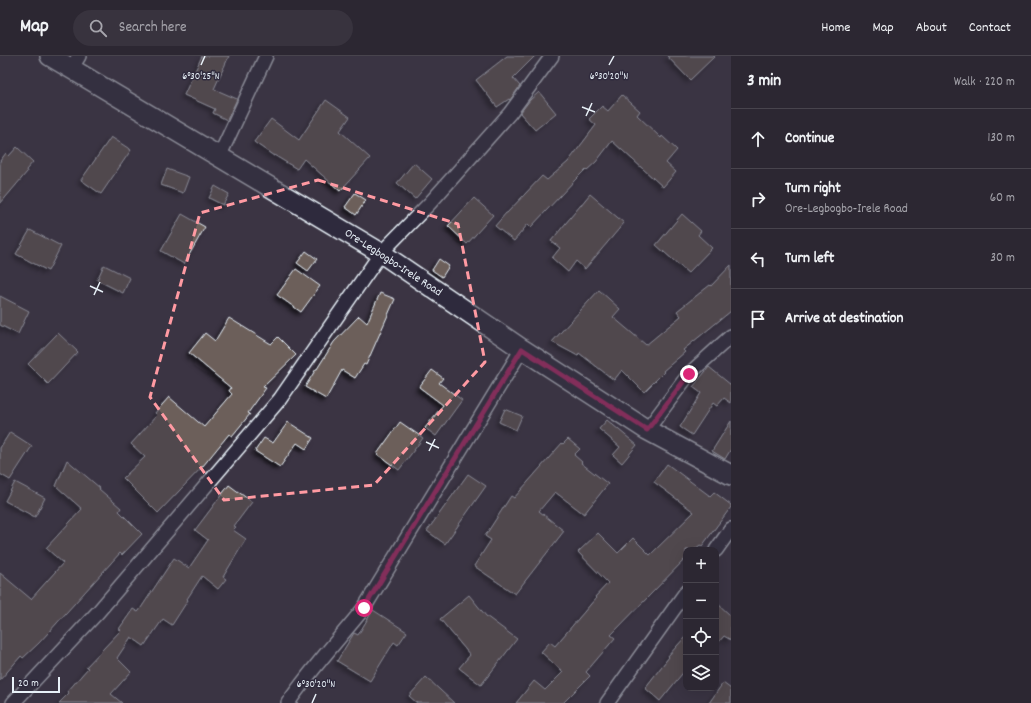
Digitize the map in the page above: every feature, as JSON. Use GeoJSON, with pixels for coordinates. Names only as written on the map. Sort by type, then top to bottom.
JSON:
{"type":"FeatureCollection","features":[{"type":"Feature","properties":{"kind":"main road","name":"Ore-Legbogbo-Irele Road"},"geometry":{"type":"LineString","coordinates":[[50,56],[75,62],[219,157],[381,253],[522,349],[647,430],[731,475]]}},
{"type":"Feature","properties":{"kind":"street"},"geometry":{"type":"LineString","coordinates":[[219,157],[266,56]]}},
{"type":"Feature","properties":{"kind":"street"},"geometry":{"type":"LineString","coordinates":[[13,703],[98,612],[280,399],[381,253],[430,203],[510,113],[552,56]]}},
{"type":"Feature","properties":{"kind":"street"},"geometry":{"type":"LineString","coordinates":[[647,430],[689,374],[731,336]]}},
{"type":"Feature","properties":{"kind":"street"},"geometry":{"type":"LineString","coordinates":[[288,703],[304,679],[336,643],[364,608],[522,349]]}},
{"type":"Feature","properties":{"kind":"street"},"geometry":{"type":"LineString","coordinates":[[718,547],[731,529]]}},
{"type":"Feature","properties":{"kind":"street"},"geometry":{"type":"LineString","coordinates":[[607,703],[683,596]]}},
{"type":"Feature","properties":{"kind":"highlighted area"},"geometry":{"type":"Polygon","coordinates":[[[318,180],[458,224],[485,362],[374,485],[224,500],[150,397],[200,213],[318,180]]]}},
{"type":"Feature","properties":{"kind":"building"},"geometry":{"type":"Polygon","coordinates":[[[202,56],[229,56],[214,89],[237,99],[227,120],[213,113],[215,109],[184,95],[202,56]]]}},
{"type":"Feature","properties":{"kind":"building"},"geometry":{"type":"Polygon","coordinates":[[[507,56],[535,56],[513,78],[520,86],[510,100],[509,99],[497,107],[476,80],[507,56]]]}},
{"type":"Feature","properties":{"kind":"building"},"geometry":{"type":"Polygon","coordinates":[[[667,56],[715,56],[690,80],[667,56]]]}},
{"type":"Feature","properties":{"kind":"building"},"geometry":{"type":"Polygon","coordinates":[[[539,92],[556,113],[535,130],[520,113],[530,100],[539,92]]]}},
{"type":"Feature","properties":{"kind":"building"},"geometry":{"type":"Polygon","coordinates":[[[622,95],[640,111],[637,115],[661,138],[662,136],[677,150],[666,163],[676,172],[663,187],[612,141],[596,162],[587,170],[586,169],[574,181],[531,227],[528,224],[514,241],[495,226],[542,176],[547,180],[568,162],[596,125],[589,119],[602,106],[608,111],[622,95]]]}},
{"type":"Feature","properties":{"kind":"building"},"geometry":{"type":"Polygon","coordinates":[[[326,100],[350,117],[340,131],[370,158],[340,191],[304,159],[297,169],[274,156],[254,142],[271,119],[299,140],[326,100]]]}},
{"type":"Feature","properties":{"kind":"building"},"geometry":{"type":"Polygon","coordinates":[[[111,137],[131,150],[101,194],[81,180],[111,137]]]}},
{"type":"Feature","properties":{"kind":"building"},"geometry":{"type":"Polygon","coordinates":[[[17,147],[33,162],[26,170],[27,172],[0,204],[0,161],[6,153],[9,156],[17,147]]]}},
{"type":"Feature","properties":{"kind":"building"},"geometry":{"type":"Polygon","coordinates":[[[414,163],[432,179],[415,199],[397,183],[414,163]]]}},
{"type":"Feature","properties":{"kind":"building"},"geometry":{"type":"Polygon","coordinates":[[[167,169],[189,177],[183,193],[161,185],[167,169]]]}},
{"type":"Feature","properties":{"kind":"building"},"geometry":{"type":"Polygon","coordinates":[[[215,186],[229,194],[223,205],[209,198],[215,186]]]}},
{"type":"Feature","properties":{"kind":"building"},"geometry":{"type":"Polygon","coordinates":[[[355,193],[366,200],[356,215],[345,207],[355,193]]]}},
{"type":"Feature","properties":{"kind":"building"},"geometry":{"type":"Polygon","coordinates":[[[590,194],[624,223],[585,269],[576,261],[568,272],[552,258],[560,248],[551,241],[590,194]]]}},
{"type":"Feature","properties":{"kind":"building"},"geometry":{"type":"Polygon","coordinates":[[[474,198],[493,215],[467,244],[448,226],[474,198]]]}},
{"type":"Feature","properties":{"kind":"building"},"geometry":{"type":"Polygon","coordinates":[[[182,214],[205,227],[184,264],[161,251],[182,214]]]}},
{"type":"Feature","properties":{"kind":"building"},"geometry":{"type":"Polygon","coordinates":[[[682,214],[701,231],[698,235],[712,248],[688,273],[656,245],[682,214]]]}},
{"type":"Feature","properties":{"kind":"building"},"geometry":{"type":"Polygon","coordinates":[[[30,230],[61,246],[48,271],[16,254],[30,230]]]}},
{"type":"Feature","properties":{"kind":"building"},"geometry":{"type":"Polygon","coordinates":[[[306,251],[317,259],[308,271],[297,263],[306,251]]]}},
{"type":"Feature","properties":{"kind":"building"},"geometry":{"type":"Polygon","coordinates":[[[439,259],[449,266],[442,277],[432,270],[439,259]]]}},
{"type":"Feature","properties":{"kind":"building"},"geometry":{"type":"Polygon","coordinates":[[[104,265],[130,278],[123,293],[97,280],[104,265]]]}},
{"type":"Feature","properties":{"kind":"building"},"geometry":{"type":"Polygon","coordinates":[[[731,265],[731,311],[683,350],[685,352],[663,371],[664,372],[644,392],[622,370],[614,380],[579,353],[578,356],[552,342],[599,290],[620,309],[613,317],[646,345],[681,316],[677,311],[710,285],[711,286],[731,265]]]}},
{"type":"Feature","properties":{"kind":"building"},"geometry":{"type":"Polygon","coordinates":[[[296,269],[320,286],[301,312],[277,295],[296,269]]]}},
{"type":"Feature","properties":{"kind":"building"},"geometry":{"type":"Polygon","coordinates":[[[380,293],[395,299],[366,365],[364,364],[355,378],[342,370],[326,399],[305,387],[334,342],[359,316],[367,323],[380,293]]]}},
{"type":"Feature","properties":{"kind":"building"},"geometry":{"type":"Polygon","coordinates":[[[0,296],[29,311],[18,334],[0,325],[0,296]]]}},
{"type":"Feature","properties":{"kind":"building"},"geometry":{"type":"Polygon","coordinates":[[[229,318],[271,344],[278,337],[296,355],[263,387],[266,388],[248,413],[250,414],[232,436],[229,434],[203,466],[158,513],[123,478],[145,457],[131,444],[157,415],[155,413],[169,397],[204,427],[232,394],[229,391],[231,388],[189,353],[205,333],[215,341],[229,318]]]}},
{"type":"Feature","properties":{"kind":"building"},"geometry":{"type":"Polygon","coordinates":[[[58,333],[78,352],[48,384],[28,364],[58,333]]]}},
{"type":"Feature","properties":{"kind":"building"},"geometry":{"type":"Polygon","coordinates":[[[709,367],[731,385],[731,403],[724,398],[717,406],[713,403],[692,435],[680,427],[701,393],[693,387],[709,367]]]}},
{"type":"Feature","properties":{"kind":"building"},"geometry":{"type":"Polygon","coordinates":[[[432,370],[443,378],[439,383],[462,400],[436,436],[425,428],[443,405],[419,387],[432,370]]]}},
{"type":"Feature","properties":{"kind":"building"},"geometry":{"type":"Polygon","coordinates":[[[505,409],[522,416],[516,430],[499,422],[505,409]]]}},
{"type":"Feature","properties":{"kind":"building"},"geometry":{"type":"Polygon","coordinates":[[[607,420],[637,445],[622,463],[613,455],[620,447],[599,429],[607,420]]]}},
{"type":"Feature","properties":{"kind":"building"},"geometry":{"type":"Polygon","coordinates":[[[731,421],[731,449],[725,459],[712,451],[731,421]]]}},
{"type":"Feature","properties":{"kind":"building"},"geometry":{"type":"Polygon","coordinates":[[[288,422],[313,438],[306,449],[297,443],[280,467],[255,451],[264,438],[273,443],[288,422]]]}},
{"type":"Feature","properties":{"kind":"building"},"geometry":{"type":"Polygon","coordinates":[[[400,422],[423,438],[399,470],[377,454],[400,422]]]}},
{"type":"Feature","properties":{"kind":"building"},"geometry":{"type":"Polygon","coordinates":[[[10,432],[32,446],[10,480],[0,474],[0,448],[10,432]]]}},
{"type":"Feature","properties":{"kind":"building"},"geometry":{"type":"Polygon","coordinates":[[[568,439],[580,449],[574,455],[582,462],[581,463],[608,484],[584,514],[555,492],[539,511],[564,531],[515,594],[474,566],[491,540],[485,536],[511,496],[514,498],[562,443],[563,444],[568,439]]]}},
{"type":"Feature","properties":{"kind":"building"},"geometry":{"type":"Polygon","coordinates":[[[67,460],[121,508],[119,511],[142,534],[122,555],[120,553],[39,643],[23,658],[21,656],[0,680],[0,573],[31,599],[63,563],[46,548],[82,509],[56,486],[67,460]]]}},
{"type":"Feature","properties":{"kind":"building"},"geometry":{"type":"Polygon","coordinates":[[[667,464],[710,496],[714,492],[731,505],[731,507],[702,546],[683,547],[683,561],[611,635],[615,638],[586,672],[590,676],[563,703],[516,703],[534,681],[545,690],[563,672],[541,652],[550,642],[555,646],[608,583],[578,552],[598,533],[618,553],[633,538],[650,555],[694,512],[654,482],[667,464]]]}},
{"type":"Feature","properties":{"kind":"building"},"geometry":{"type":"Polygon","coordinates":[[[468,474],[486,486],[445,544],[427,531],[468,474]]]}},
{"type":"Feature","properties":{"kind":"building"},"geometry":{"type":"Polygon","coordinates":[[[15,482],[45,498],[35,517],[5,501],[15,482]]]}},
{"type":"Feature","properties":{"kind":"building"},"geometry":{"type":"Polygon","coordinates":[[[229,485],[252,502],[234,526],[236,527],[233,530],[246,539],[223,577],[226,579],[218,589],[202,576],[172,625],[163,619],[144,646],[131,637],[117,658],[131,672],[111,694],[122,703],[59,703],[69,693],[67,692],[88,668],[86,667],[121,630],[119,629],[133,609],[138,612],[139,611],[174,558],[189,568],[208,540],[195,530],[229,485]]]}},
{"type":"Feature","properties":{"kind":"building"},"geometry":{"type":"Polygon","coordinates":[[[469,595],[486,616],[517,639],[481,685],[459,668],[470,655],[440,619],[469,595]]]}},
{"type":"Feature","properties":{"kind":"building"},"geometry":{"type":"Polygon","coordinates":[[[719,605],[731,616],[731,640],[724,636],[719,642],[719,605]]]}},
{"type":"Feature","properties":{"kind":"building"},"geometry":{"type":"Polygon","coordinates":[[[373,610],[407,632],[398,645],[394,642],[370,681],[337,661],[354,633],[358,635],[373,610]]]}},
{"type":"Feature","properties":{"kind":"building"},"geometry":{"type":"Polygon","coordinates":[[[683,639],[683,673],[660,701],[645,688],[669,657],[668,656],[683,639]]]}},
{"type":"Feature","properties":{"kind":"building"},"geometry":{"type":"Polygon","coordinates":[[[426,677],[454,703],[417,703],[409,696],[426,677]]]}},
{"type":"Feature","properties":{"kind":"building"},"geometry":{"type":"Polygon","coordinates":[[[723,683],[731,689],[731,703],[709,703],[717,691],[719,691],[723,683]]]}},
{"type":"Feature","properties":{"kind":"route"},"geometry":{"type":"LineString","coordinates":[[364,608],[522,349],[647,430],[689,374]]}}]}
